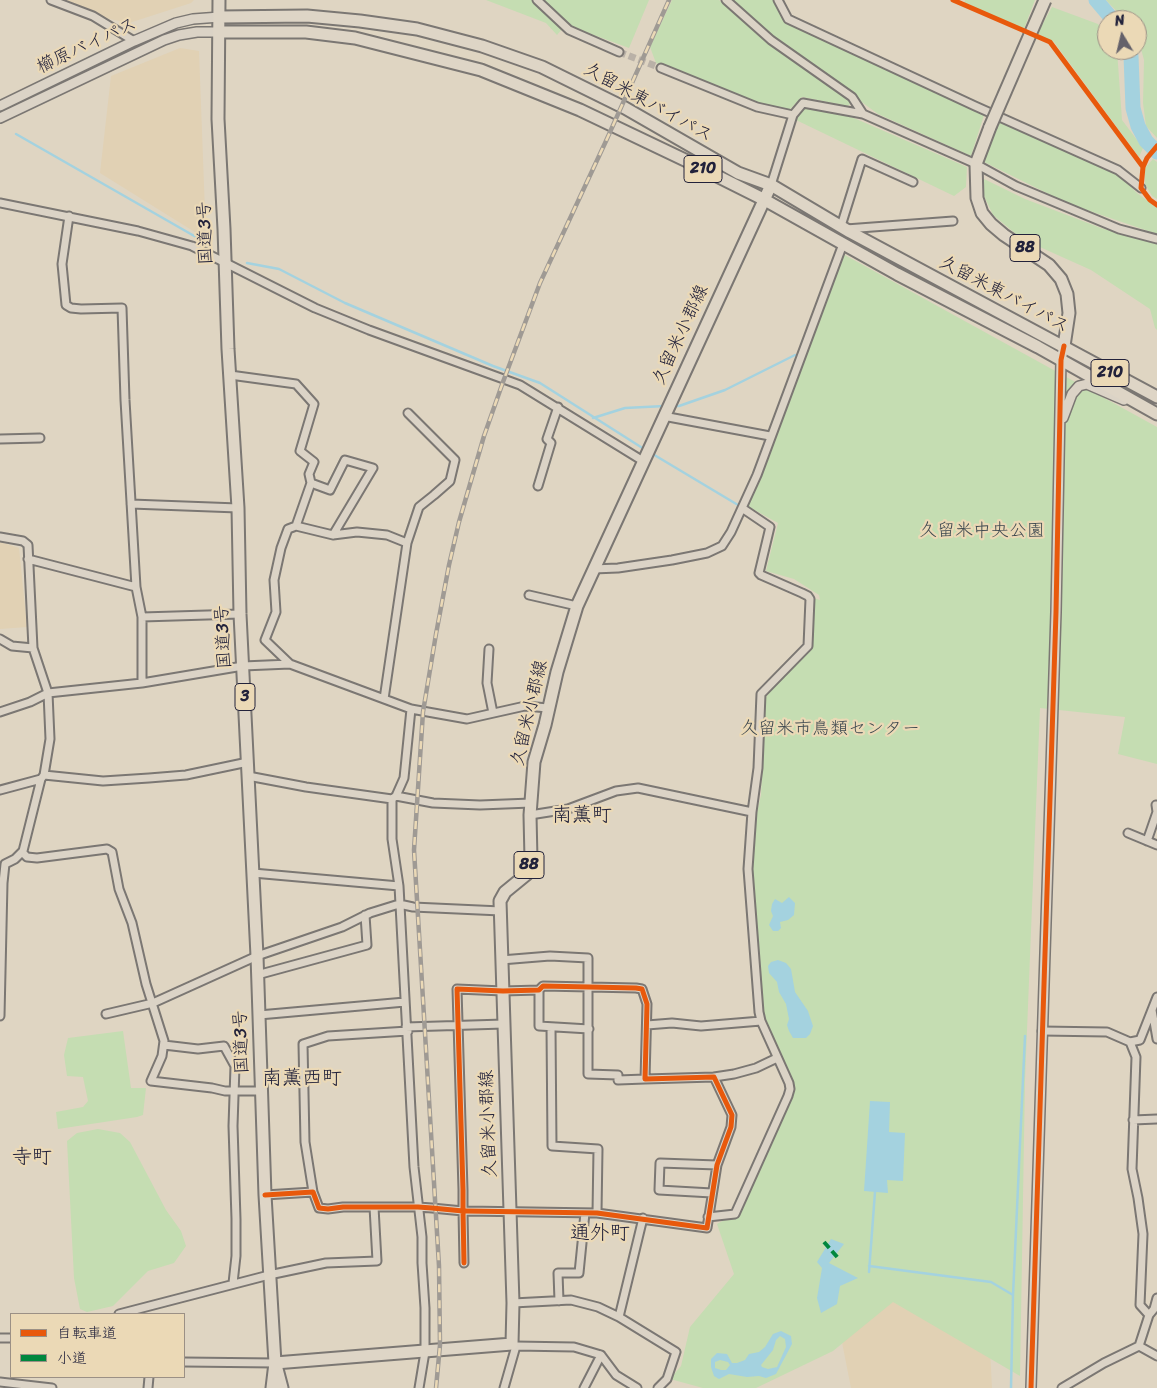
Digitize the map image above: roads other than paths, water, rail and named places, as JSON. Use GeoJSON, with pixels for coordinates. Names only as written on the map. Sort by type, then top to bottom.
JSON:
{"type":"FeatureCollection","features":[{"type":"Feature","properties":{"kind":"main road","name":"国道3号"},"geometry":{"type":"LineString","coordinates":[[220,0],[218,119],[238,508],[240,614],[258,975],[265,1195],[275,1363],[272,1388]]}},
{"type":"Feature","properties":{"kind":"main road","name":"88"},"geometry":{"type":"LineString","coordinates":[[1045,0],[978,159],[977,198],[982,213],[991,224],[1004,236],[1049,265],[1061,279],[1067,294],[1069,313],[1064,346]]}},
{"type":"Feature","properties":{"kind":"main road","name":"久留米東バイパス"},"geometry":{"type":"LineString","coordinates":[[220,17],[307,16],[417,29],[482,46],[542,67],[626,108],[738,173],[771,185],[829,220],[1157,397]]}},
{"type":"Feature","properties":{"kind":"main road","name":"久留米東バイパス"},"geometry":{"type":"LineString","coordinates":[[220,32],[306,32],[355,38],[481,70],[619,127],[763,199],[843,244],[1061,360],[1153,412]]}},
{"type":"Feature","properties":{"kind":"main road","name":"久留米小郡線"},"geometry":{"type":"LineString","coordinates":[[514,1345],[500,901],[506,892],[527,874],[531,859],[530,815],[534,762],[577,606],[771,185]]}},
{"type":"Feature","properties":{"kind":"main road"},"geometry":{"type":"LineString","coordinates":[[275,1363],[514,1345]]}},
{"type":"Feature","properties":{"kind":"main road","name":"国道3号"},"geometry":{"type":"LineString","coordinates":[[275,1363],[282,1388]]}},
{"type":"Feature","properties":{"kind":"street"},"geometry":{"type":"LineString","coordinates":[[51,0],[93,16],[134,41]]}},
{"type":"Feature","properties":{"kind":"street"},"geometry":{"type":"LineString","coordinates":[[537,0],[569,30],[619,52]]}},
{"type":"Feature","properties":{"kind":"street"},"geometry":{"type":"LineString","coordinates":[[726,0],[770,40],[852,97],[863,114]]}},
{"type":"Feature","properties":{"kind":"street"},"geometry":{"type":"LineString","coordinates":[[778,0],[788,19],[1118,170],[1141,188]]}},
{"type":"Feature","properties":{"kind":"street","name":"櫛原バイパス"},"geometry":{"type":"LineString","coordinates":[[1,106],[134,41],[176,23],[193,19],[220,17]]}},
{"type":"Feature","properties":{"kind":"street","name":"櫛原バイパス"},"geometry":{"type":"LineString","coordinates":[[4,116],[164,40],[196,32],[220,32]]}},
{"type":"Feature","properties":{"kind":"street"},"geometry":{"type":"LineString","coordinates":[[661,68],[757,107],[793,115]]}},
{"type":"Feature","properties":{"kind":"street"},"geometry":{"type":"LineString","coordinates":[[771,185],[793,115],[803,103],[863,114],[978,159],[1016,186],[1119,229],[1157,239]]}},
{"type":"Feature","properties":{"kind":"street"},"geometry":{"type":"LineString","coordinates":[[841,226],[862,159],[913,182]]}},
{"type":"Feature","properties":{"kind":"street"},"geometry":{"type":"LineString","coordinates":[[0,203],[138,231],[192,246],[315,308],[369,330],[520,385],[643,461]]}},
{"type":"Feature","properties":{"kind":"street"},"geometry":{"type":"LineString","coordinates":[[69,216],[62,264],[66,305],[71,308],[81,309],[122,308],[136,587],[142,617],[142,682]]}},
{"type":"Feature","properties":{"kind":"street"},"geometry":{"type":"LineString","coordinates":[[829,220],[846,229],[953,222]]}},
{"type":"Feature","properties":{"kind":"street"},"geometry":{"type":"LineString","coordinates":[[593,569],[642,565],[707,554],[722,546],[731,532],[756,475],[843,244]]}},
{"type":"Feature","properties":{"kind":"street"},"geometry":{"type":"LineString","coordinates":[[1031,1388],[1056,612],[1061,360],[1064,346]]}},
{"type":"Feature","properties":{"kind":"street"},"geometry":{"type":"LineString","coordinates":[[230,375],[296,384],[314,404],[300,451],[314,462],[309,474],[311,483],[296,526]]}},
{"type":"Feature","properties":{"kind":"street"},"geometry":{"type":"LineString","coordinates":[[1060,429],[1072,394],[1079,386],[1087,384],[1153,412]]}},
{"type":"Feature","properties":{"kind":"street"},"geometry":{"type":"LineString","coordinates":[[538,486],[551,443],[547,439],[558,407]]}},
{"type":"Feature","properties":{"kind":"street"},"geometry":{"type":"LineString","coordinates":[[384,699],[407,543],[418,507],[434,496],[450,481],[455,460],[408,412]]}},
{"type":"Feature","properties":{"kind":"street"},"geometry":{"type":"LineString","coordinates":[[663,416],[770,436]]}},
{"type":"Feature","properties":{"kind":"street"},"geometry":{"type":"LineString","coordinates":[[0,439],[40,438]]}},
{"type":"Feature","properties":{"kind":"street"},"geometry":{"type":"LineString","coordinates":[[311,483],[330,490],[346,460],[373,468],[333,535]]}},
{"type":"Feature","properties":{"kind":"street"},"geometry":{"type":"LineString","coordinates":[[131,504],[238,508]]}},
{"type":"Feature","properties":{"kind":"street"},"geometry":{"type":"LineString","coordinates":[[708,1217],[735,1214],[788,1096],[789,1083],[760,1021],[748,869],[752,812],[758,768],[761,694],[808,646],[810,599],[808,596],[759,573],[770,527],[742,508]]}},
{"type":"Feature","properties":{"kind":"street"},"geometry":{"type":"LineString","coordinates":[[290,664],[265,640],[276,612],[274,580],[281,548],[288,529],[296,526],[333,535],[357,532],[387,534],[407,543]]}},
{"type":"Feature","properties":{"kind":"street"},"geometry":{"type":"LineString","coordinates":[[0,536],[23,541],[28,545],[33,648],[48,694],[50,739],[43,777],[22,852],[15,859],[5,864],[2,882],[0,1016]]}},
{"type":"Feature","properties":{"kind":"street"},"geometry":{"type":"LineString","coordinates":[[28,559],[136,587]]}},
{"type":"Feature","properties":{"kind":"street"},"geometry":{"type":"LineString","coordinates":[[529,595],[577,606]]}},
{"type":"Feature","properties":{"kind":"street"},"geometry":{"type":"LineString","coordinates":[[142,617],[240,614]]}},
{"type":"Feature","properties":{"kind":"street"},"geometry":{"type":"LineString","coordinates":[[0,639],[12,646],[33,648]]}},
{"type":"Feature","properties":{"kind":"street"},"geometry":{"type":"LineString","coordinates":[[489,649],[487,683],[493,713]]}},
{"type":"Feature","properties":{"kind":"street"},"geometry":{"type":"LineString","coordinates":[[0,712],[48,694],[243,666],[290,664],[411,709],[467,719],[525,706],[548,708]]}},
{"type":"Feature","properties":{"kind":"street"},"geometry":{"type":"LineString","coordinates":[[411,709],[404,778],[394,797],[392,839],[398,886],[418,1207],[422,1237],[425,1352],[419,1388]]}},
{"type":"Feature","properties":{"kind":"street"},"geometry":{"type":"LineString","coordinates":[[0,790],[43,777],[103,781],[149,778],[186,775],[248,762]]}},
{"type":"Feature","properties":{"kind":"street"},"geometry":{"type":"LineString","coordinates":[[248,776],[306,787],[443,803],[480,805],[532,803]]}},
{"type":"Feature","properties":{"kind":"street"},"geometry":{"type":"LineString","coordinates":[[530,815],[568,809],[616,791],[638,788],[752,812]]}},
{"type":"Feature","properties":{"kind":"street"},"geometry":{"type":"LineString","coordinates":[[1147,840],[1157,812],[1156,805]]}},
{"type":"Feature","properties":{"kind":"street"},"geometry":{"type":"LineString","coordinates":[[1128,832],[1157,845]]}},
{"type":"Feature","properties":{"kind":"street"},"geometry":{"type":"LineString","coordinates":[[22,852],[27,857],[37,858],[108,849],[112,852],[119,889],[132,923],[146,984],[164,1041],[162,1056],[151,1081],[235,1091],[261,1091]]}},
{"type":"Feature","properties":{"kind":"street"},"geometry":{"type":"LineString","coordinates":[[253,873],[398,886]]}},
{"type":"Feature","properties":{"kind":"street"},"geometry":{"type":"LineString","coordinates":[[106,1014],[153,1003],[257,956],[342,927],[365,915],[399,904],[413,907],[501,911]]}},
{"type":"Feature","properties":{"kind":"street"},"geometry":{"type":"LineString","coordinates":[[258,975],[367,945],[365,915]]}},
{"type":"Feature","properties":{"kind":"street"},"geometry":{"type":"LineString","coordinates":[[501,960],[550,956],[588,958],[588,1074],[618,1075],[618,1080],[714,1078],[749,1070],[778,1058]]}},
{"type":"Feature","properties":{"kind":"street"},"geometry":{"type":"LineString","coordinates":[[464,1263],[457,989],[539,990],[543,986],[642,989],[647,1004],[646,1079]]}},
{"type":"Feature","properties":{"kind":"street"},"geometry":{"type":"LineString","coordinates":[[539,990],[539,1026],[589,1029]]}},
{"type":"Feature","properties":{"kind":"street"},"geometry":{"type":"LineString","coordinates":[[1042,1030],[1107,1032],[1130,1042],[1140,1040],[1157,996]]}},
{"type":"Feature","properties":{"kind":"street"},"geometry":{"type":"LineString","coordinates":[[259,1015],[405,1002]]}},
{"type":"Feature","properties":{"kind":"street"},"geometry":{"type":"LineString","coordinates":[[1152,1010],[1157,1039]]}},
{"type":"Feature","properties":{"kind":"street"},"geometry":{"type":"LineString","coordinates":[[647,1025],[672,1023],[700,1026],[760,1021]]}},
{"type":"Feature","properties":{"kind":"street"},"geometry":{"type":"LineString","coordinates":[[504,1024],[457,1024],[328,1036],[303,1044],[305,1142],[313,1192],[319,1208],[418,1207],[462,1211],[597,1213],[707,1228],[717,1165],[731,1127],[732,1115],[714,1078]]}},
{"type":"Feature","properties":{"kind":"street"},"geometry":{"type":"LineString","coordinates":[[551,1027],[552,1146],[598,1149],[597,1213]]}},
{"type":"Feature","properties":{"kind":"street"},"geometry":{"type":"LineString","coordinates":[[1130,1042],[1136,1058],[1132,1169],[1143,1234],[1140,1305],[1149,1315]]}},
{"type":"Feature","properties":{"kind":"street"},"geometry":{"type":"LineString","coordinates":[[164,1045],[198,1049],[224,1046],[234,1066],[233,1126],[236,1256],[233,1284]]}},
{"type":"Feature","properties":{"kind":"street"},"geometry":{"type":"LineString","coordinates":[[1133,1120],[1157,1119]]}},
{"type":"Feature","properties":{"kind":"street"},"geometry":{"type":"LineString","coordinates":[[712,1193],[658,1190],[660,1163],[717,1165]]}},
{"type":"Feature","properties":{"kind":"street"},"geometry":{"type":"LineString","coordinates":[[265,1195],[313,1192]]}},
{"type":"Feature","properties":{"kind":"street"},"geometry":{"type":"LineString","coordinates":[[123,1313],[269,1275],[326,1263],[376,1261],[374,1207]]}},
{"type":"Feature","properties":{"kind":"street"},"geometry":{"type":"LineString","coordinates":[[559,1301],[558,1273],[579,1273],[585,1213]]}},
{"type":"Feature","properties":{"kind":"street"},"geometry":{"type":"LineString","coordinates":[[619,1317],[643,1218]]}},
{"type":"Feature","properties":{"kind":"street"},"geometry":{"type":"LineString","coordinates":[[1062,1388],[1104,1363],[1139,1346],[1149,1315],[1154,1309],[1157,1298]]}},
{"type":"Feature","properties":{"kind":"street"},"geometry":{"type":"LineString","coordinates":[[513,1303],[571,1300],[598,1307],[619,1317],[676,1352],[667,1379],[658,1388]]}},
{"type":"Feature","properties":{"kind":"street"},"geometry":{"type":"LineString","coordinates":[[504,1388],[514,1345],[574,1347],[601,1355],[616,1375],[637,1388]]}},
{"type":"Feature","properties":{"kind":"street"},"geometry":{"type":"LineString","coordinates":[[1139,1346],[1157,1356]]}},
{"type":"Feature","properties":{"kind":"street"},"geometry":{"type":"LineString","coordinates":[[584,1388],[601,1355]]}},
{"type":"Feature","properties":{"kind":"street"},"geometry":{"type":"LineString","coordinates":[[185,1362],[275,1363]]}},
{"type":"Feature","properties":{"kind":"street"},"geometry":{"type":"LineString","coordinates":[[0,1377],[1,1388]]}},
{"type":"Feature","properties":{"kind":"street"},"geometry":{"type":"LineString","coordinates":[[0,1382],[52,1388]]}},
{"type":"Feature","properties":{"kind":"water"},"geometry":{"type":"Polygon","coordinates":[[[789,897],[795,903],[794,915],[788,920],[780,922],[781,928],[778,931],[773,931],[769,925],[773,916],[771,911],[772,904],[775,899],[782,903],[789,897]]]}},
{"type":"Feature","properties":{"kind":"water"},"geometry":{"type":"Polygon","coordinates":[[[778,960],[786,963],[791,969],[795,992],[808,1011],[813,1026],[806,1038],[793,1038],[789,1031],[786,1004],[779,992],[777,982],[769,973],[768,966],[771,962],[778,960]]]}},
{"type":"Feature","properties":{"kind":"water"},"geometry":{"type":"Polygon","coordinates":[[[870,1101],[890,1102],[889,1132],[905,1133],[903,1181],[887,1180],[888,1193],[864,1191],[870,1101]]]}},
{"type":"Feature","properties":{"kind":"water"},"geometry":{"type":"Polygon","coordinates":[[[831,1239],[844,1244],[829,1263],[858,1278],[840,1286],[837,1304],[821,1313],[817,1298],[822,1268],[817,1262],[831,1239]]]}},
{"type":"Feature","properties":{"kind":"water"},"geometry":{"type":"Polygon","coordinates":[[[781,1331],[791,1336],[792,1344],[776,1374],[766,1378],[729,1374],[719,1379],[714,1376],[711,1359],[717,1353],[727,1354],[732,1363],[737,1363],[745,1360],[749,1354],[759,1352],[765,1347],[773,1334],[781,1331]],[[780,1336],[776,1340],[773,1350],[761,1365],[762,1367],[768,1369],[777,1367],[786,1347],[785,1339],[780,1336]],[[720,1360],[715,1362],[715,1368],[726,1370],[730,1365],[728,1362],[720,1360]]]}},
{"type":"Feature","properties":{"kind":"waterway"},"geometry":{"type":"LineString","coordinates":[[1096,0],[1104,10]]}},
{"type":"Feature","properties":{"kind":"waterway"},"geometry":{"type":"LineString","coordinates":[[1131,60],[1133,108],[1138,126],[1146,141],[1157,152]]}},
{"type":"Feature","properties":{"kind":"waterway"},"geometry":{"type":"LineString","coordinates":[[16,134],[203,241]]}},
{"type":"Feature","properties":{"kind":"waterway"},"geometry":{"type":"LineString","coordinates":[[247,263],[279,269],[345,303],[493,366],[540,383],[644,449]]}},
{"type":"Feature","properties":{"kind":"waterway"},"geometry":{"type":"LineString","coordinates":[[673,406],[679,406],[725,390],[795,355]]}},
{"type":"Feature","properties":{"kind":"waterway"},"geometry":{"type":"LineString","coordinates":[[593,418],[625,408],[665,406]]}},
{"type":"Feature","properties":{"kind":"waterway"},"geometry":{"type":"LineString","coordinates":[[651,453],[738,505]]}},
{"type":"Feature","properties":{"kind":"waterway"},"geometry":{"type":"LineString","coordinates":[[1011,1388],[1013,1295],[1025,1036]]}},
{"type":"Feature","properties":{"kind":"waterway"},"geometry":{"type":"LineString","coordinates":[[869,1272],[875,1192]]}},
{"type":"Feature","properties":{"kind":"waterway"},"geometry":{"type":"LineString","coordinates":[[869,1266],[991,1282],[1013,1295]]}},
{"type":"Feature","properties":{"kind":"tunnel"},"geometry":{"type":"LineString","coordinates":[[619,52],[661,68]]}},
{"type":"Feature","properties":{"kind":"railway"},"geometry":{"type":"LineString","coordinates":[[436,1388],[440,1345],[439,1266],[414,850],[423,712],[436,634],[459,522],[484,436],[503,382],[540,283],[669,0]]}},
{"type":"Feature","properties":{"kind":"district","name":"南薫町"},"geometry":{"type":"Point","coordinates":[582,816]}},
{"type":"Feature","properties":{"kind":"district","name":"南薫西町"},"geometry":{"type":"Point","coordinates":[302,1079]}},
{"type":"Feature","properties":{"kind":"district","name":"寺町"},"geometry":{"type":"Point","coordinates":[32,1158]}},
{"type":"Feature","properties":{"kind":"district","name":"通外町"},"geometry":{"type":"Point","coordinates":[600,1234]}},
{"type":"Feature","properties":{"kind":"park label","name":"久留米中央公園"},"geometry":{"type":"Point","coordinates":[982,531]}},
{"type":"Feature","properties":{"kind":"park label","name":"久留米市鳥類センター"},"geometry":{"type":"Point","coordinates":[830,729]}}]}
